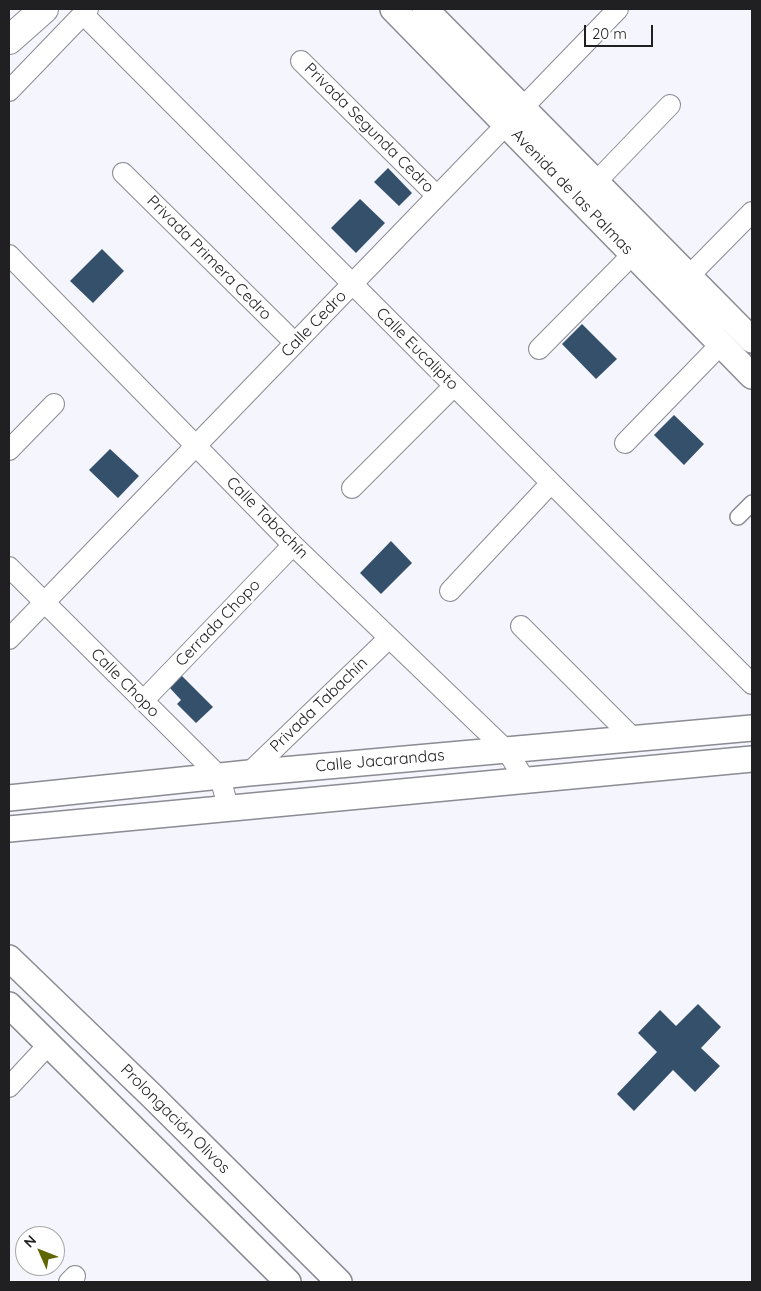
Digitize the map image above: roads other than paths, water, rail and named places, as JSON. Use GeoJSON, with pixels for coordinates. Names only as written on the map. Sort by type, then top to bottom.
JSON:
{"type":"FeatureCollection","features":[{"type":"Feature","properties":{"kind":"main road"},"geometry":{"type":"LineString","coordinates":[[9,40],[44,9]]}},
{"type":"Feature","properties":{"kind":"street","name":"Avenida de las Palmas"},"geometry":{"type":"LineString","coordinates":[[392,9],[514,116],[596,182],[752,340]]}},
{"type":"Feature","properties":{"kind":"street","name":"Avenida de las Palmas"},"geometry":{"type":"LineString","coordinates":[[424,9],[633,254],[752,376]]}},
{"type":"Feature","properties":{"kind":"street","name":"Calle Cedro"},"geometry":{"type":"LineString","coordinates":[[9,638],[618,9]]}},
{"type":"Feature","properties":{"kind":"street"},"geometry":{"type":"LineString","coordinates":[[9,91],[85,12]]}},
{"type":"Feature","properties":{"kind":"street","name":"Calle Eucalipto"},"geometry":{"type":"LineString","coordinates":[[85,12],[352,284],[752,684]]}},
{"type":"Feature","properties":{"kind":"street","name":"Privada Segunda Cedro"},"geometry":{"type":"LineString","coordinates":[[301,61],[438,196]]}},
{"type":"Feature","properties":{"kind":"street"},"geometry":{"type":"LineString","coordinates":[[596,182],[670,105]]}},
{"type":"Feature","properties":{"kind":"street","name":"Privada Primera Cedro"},"geometry":{"type":"LineString","coordinates":[[123,173],[295,343]]}},
{"type":"Feature","properties":{"kind":"street"},"geometry":{"type":"LineString","coordinates":[[689,276],[752,212]]}},
{"type":"Feature","properties":{"kind":"street"},"geometry":{"type":"LineString","coordinates":[[539,349],[633,254]]}},
{"type":"Feature","properties":{"kind":"street","name":"Calle Tabachín"},"geometry":{"type":"LineString","coordinates":[[9,255],[293,545],[507,750],[525,780]]}},
{"type":"Feature","properties":{"kind":"street"},"geometry":{"type":"LineString","coordinates":[[625,443],[721,344]]}},
{"type":"Feature","properties":{"kind":"street"},"geometry":{"type":"LineString","coordinates":[[352,488],[454,386]]}},
{"type":"Feature","properties":{"kind":"street"},"geometry":{"type":"LineString","coordinates":[[9,450],[54,404]]}},
{"type":"Feature","properties":{"kind":"street"},"geometry":{"type":"LineString","coordinates":[[450,591],[551,483]]}},
{"type":"Feature","properties":{"kind":"street"},"geometry":{"type":"LineString","coordinates":[[738,517],[752,503]]}},
{"type":"Feature","properties":{"kind":"street","name":"Cerrada Chopo"},"geometry":{"type":"LineString","coordinates":[[143,701],[293,545]]}},
{"type":"Feature","properties":{"kind":"street","name":"Calle Chopo"},"geometry":{"type":"LineString","coordinates":[[9,568],[220,777]]}},
{"type":"Feature","properties":{"kind":"street"},"geometry":{"type":"LineString","coordinates":[[521,626],[633,738]]}},
{"type":"Feature","properties":{"kind":"street","name":"Privada Tabachín"},"geometry":{"type":"LineString","coordinates":[[249,773],[389,638]]}},
{"type":"Feature","properties":{"kind":"street","name":"Calle Jacarandas"},"geometry":{"type":"LineString","coordinates":[[9,798],[249,773],[752,728]]}},
{"type":"Feature","properties":{"kind":"street","name":"Calle Jacarandas"},"geometry":{"type":"LineString","coordinates":[[9,829],[752,759]]}},
{"type":"Feature","properties":{"kind":"street"},"geometry":{"type":"LineString","coordinates":[[220,777],[228,807]]}},
{"type":"Feature","properties":{"kind":"street","name":"Prolongación Olivos"},"geometry":{"type":"LineString","coordinates":[[9,958],[152,1096],[339,1282]]}},
{"type":"Feature","properties":{"kind":"street"},"geometry":{"type":"LineString","coordinates":[[9,1005],[288,1282]]}},
{"type":"Feature","properties":{"kind":"street"},"geometry":{"type":"LineString","coordinates":[[9,1087],[49,1044]]}},
{"type":"Feature","properties":{"kind":"street"},"geometry":{"type":"LineString","coordinates":[[126,1122],[152,1096]]}}]}
